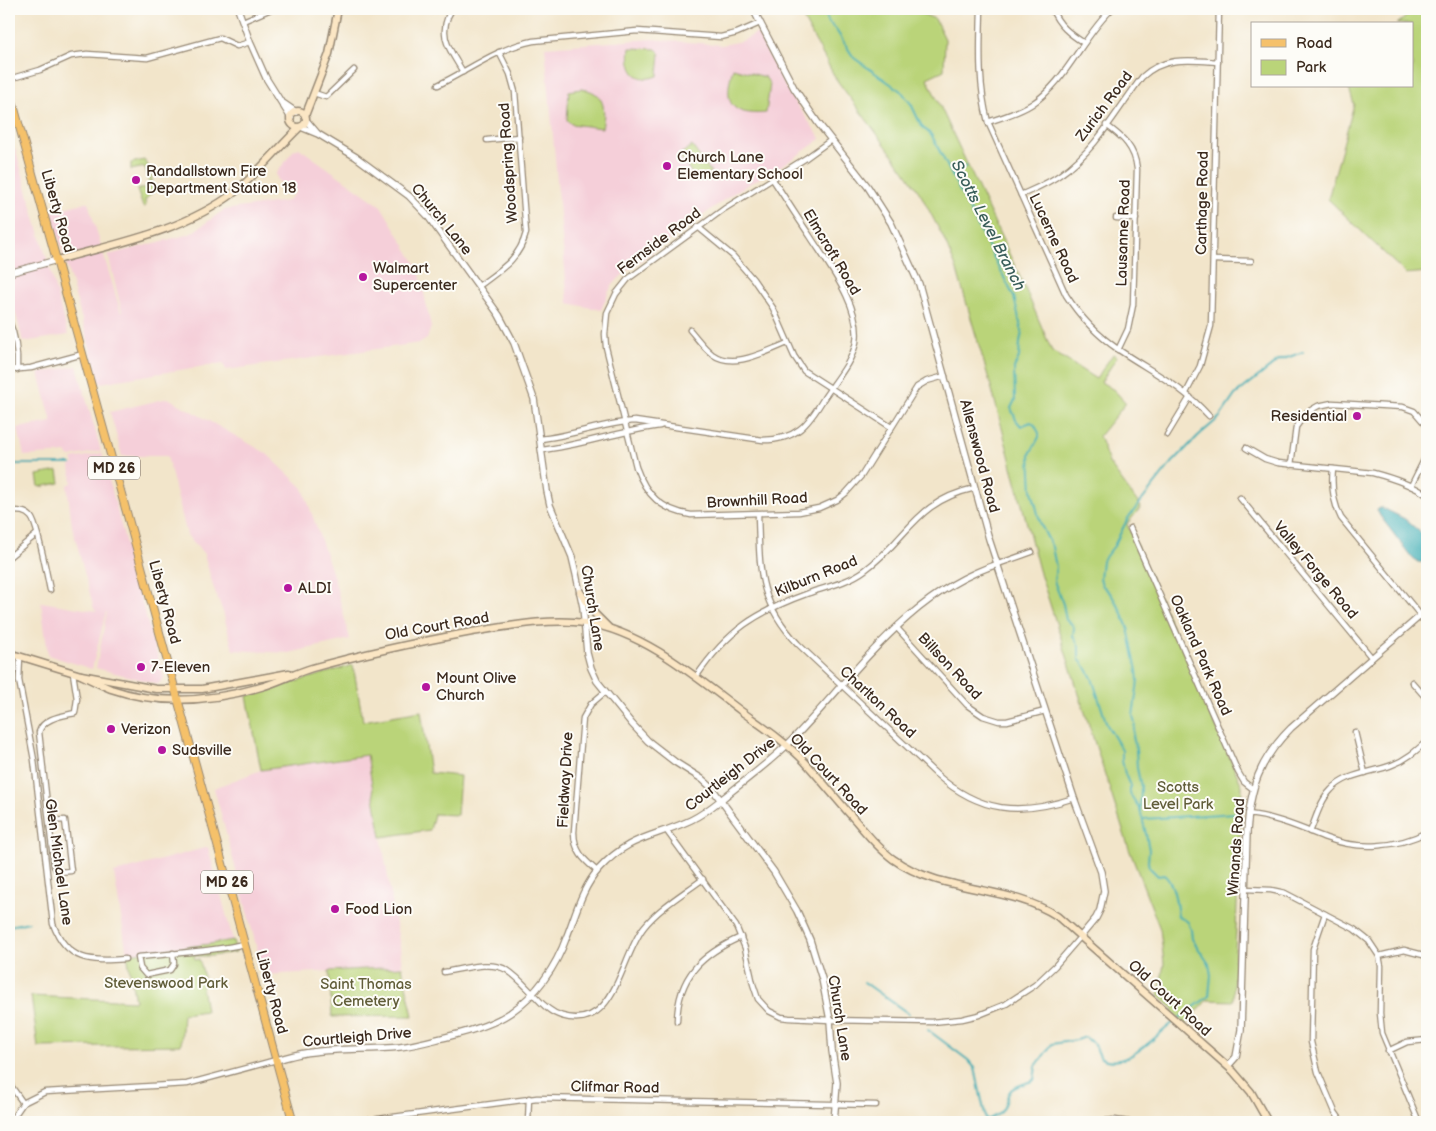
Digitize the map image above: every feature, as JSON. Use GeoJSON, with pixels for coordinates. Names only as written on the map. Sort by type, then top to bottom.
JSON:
{"type":"FeatureCollection","features":[{"type":"Feature","properties":{"kind":"main road"},"geometry":{"type":"LineString","coordinates":[[57,260],[163,230],[199,214],[225,199],[242,186],[305,124],[313,95],[329,54],[338,9]]}},
{"type":"Feature","properties":{"kind":"main road","name":"Liberty Road"},"geometry":{"type":"LineString","coordinates":[[9,89],[12,109],[83,354],[292,1122]]}},
{"type":"Feature","properties":{"kind":"main road"},"geometry":{"type":"LineString","coordinates":[[287,140],[291,121],[313,95]]}},
{"type":"Feature","properties":{"kind":"main road"},"geometry":{"type":"LineString","coordinates":[[297,112],[306,118]]}},
{"type":"Feature","properties":{"kind":"main road"},"geometry":{"type":"LineString","coordinates":[[291,121],[296,127],[301,127]]}},
{"type":"Feature","properties":{"kind":"main road"},"geometry":{"type":"LineString","coordinates":[[580,592],[595,614],[609,628]]}},
{"type":"Feature","properties":{"kind":"main road","name":"Old Court Road"},"geometry":{"type":"LineString","coordinates":[[81,675],[110,689],[133,695],[178,701],[201,699],[236,694],[265,686],[300,672],[394,646],[550,621],[585,623],[609,628],[645,644],[696,677],[787,745],[872,839],[902,865],[917,873],[938,880],[1031,902],[1057,916],[1228,1066],[1251,1092],[1268,1122]]}},
{"type":"Feature","properties":{"kind":"main road","name":"Old Court Road"},"geometry":{"type":"LineString","coordinates":[[9,653],[81,675],[156,689],[175,690],[224,686],[300,672]]}},
{"type":"Feature","properties":{"kind":"street"},"geometry":{"type":"LineString","coordinates":[[238,9],[266,78],[291,121]]}},
{"type":"Feature","properties":{"kind":"street"},"geometry":{"type":"LineString","coordinates":[[243,20],[271,9]]}},
{"type":"Feature","properties":{"kind":"street"},"geometry":{"type":"LineString","coordinates":[[452,9],[445,24],[445,38],[463,72]]}},
{"type":"Feature","properties":{"kind":"street","name":"Allenswood Road"},"geometry":{"type":"LineString","coordinates":[[753,9],[794,88],[879,204],[902,244],[919,284],[998,564],[1074,798],[1101,872],[1103,896],[1100,910],[1081,936]]}},
{"type":"Feature","properties":{"kind":"street","name":"Lucerne Road"},"geometry":{"type":"LineString","coordinates":[[981,9],[979,66],[982,96],[988,122],[1059,280],[1074,308],[1091,327],[1118,350],[1188,395],[1209,416]]}},
{"type":"Feature","properties":{"kind":"street"},"geometry":{"type":"LineString","coordinates":[[1052,9],[1064,28],[1084,43]]}},
{"type":"Feature","properties":{"kind":"street"},"geometry":{"type":"LineString","coordinates":[[988,122],[1012,114],[1041,97],[1057,80],[1098,22],[1112,9]]}},
{"type":"Feature","properties":{"kind":"street","name":"Carthage Road"},"geometry":{"type":"LineString","coordinates":[[1167,435],[1188,395],[1209,339],[1212,310],[1219,9]]}},
{"type":"Feature","properties":{"kind":"street"},"geometry":{"type":"LineString","coordinates":[[438,85],[499,52],[520,43],[637,31],[721,37],[738,33],[760,24]]}},
{"type":"Feature","properties":{"kind":"street"},"geometry":{"type":"LineString","coordinates":[[9,78],[40,70],[63,58],[79,54],[147,58],[220,38],[237,46],[250,42]]}},
{"type":"Feature","properties":{"kind":"street","name":"Woodspring Road"},"geometry":{"type":"LineString","coordinates":[[479,286],[508,265],[521,249],[526,221],[513,82],[507,65],[499,52]]}},
{"type":"Feature","properties":{"kind":"street","name":"Zurich Road"},"geometry":{"type":"LineString","coordinates":[[1020,195],[1050,182],[1082,157],[1142,76],[1154,66],[1180,60],[1218,62]]}},
{"type":"Feature","properties":{"kind":"street"},"geometry":{"type":"LineString","coordinates":[[313,95],[326,97],[354,70]]}},
{"type":"Feature","properties":{"kind":"street"},"geometry":{"type":"LineString","coordinates":[[281,101],[297,112]]}},
{"type":"Feature","properties":{"kind":"street","name":"Church Lane"},"geometry":{"type":"LineString","coordinates":[[306,118],[318,134]]}},
{"type":"Feature","properties":{"kind":"street","name":"Lausanne Road"},"geometry":{"type":"LineString","coordinates":[[1106,125],[1125,141],[1136,161],[1133,305],[1128,328],[1118,350]]}},
{"type":"Feature","properties":{"kind":"street","name":"Church Lane"},"geometry":{"type":"LineString","coordinates":[[301,127],[318,134],[356,157],[409,196],[427,215],[508,329],[523,364],[534,399],[550,505],[572,557],[580,592],[585,623],[586,653],[605,692],[648,741],[674,762],[702,779],[721,800],[774,872],[797,911],[810,940],[826,997],[837,1083],[834,1122]]}},
{"type":"Feature","properties":{"kind":"street"},"geometry":{"type":"LineString","coordinates":[[487,140],[519,137]]}},
{"type":"Feature","properties":{"kind":"street","name":"Fernside Road"},"geometry":{"type":"LineString","coordinates":[[625,422],[606,347],[605,334],[605,323],[610,304],[621,285],[740,198],[806,158],[831,140]]}},
{"type":"Feature","properties":{"kind":"street","name":"Elmcroft Road"},"geometry":{"type":"LineString","coordinates":[[540,439],[625,422],[650,422],[762,440],[784,438],[794,434],[809,422],[850,357],[854,348],[856,331],[853,314],[836,277],[772,178]]}},
{"type":"Feature","properties":{"kind":"street"},"geometry":{"type":"LineString","coordinates":[[1116,218],[1136,219]]}},
{"type":"Feature","properties":{"kind":"street"},"geometry":{"type":"LineString","coordinates":[[698,227],[733,256],[754,279],[773,308],[794,356],[804,371],[892,427]]}},
{"type":"Feature","properties":{"kind":"street"},"geometry":{"type":"LineString","coordinates":[[9,273],[57,260]]}},
{"type":"Feature","properties":{"kind":"street"},"geometry":{"type":"LineString","coordinates":[[1213,260],[1251,261]]}},
{"type":"Feature","properties":{"kind":"street"},"geometry":{"type":"LineString","coordinates":[[9,321],[17,346],[17,370]]}},
{"type":"Feature","properties":{"kind":"street"},"geometry":{"type":"LineString","coordinates":[[690,330],[713,354],[726,360],[741,360],[788,343]]}},
{"type":"Feature","properties":{"kind":"street"},"geometry":{"type":"LineString","coordinates":[[9,370],[17,370],[83,354]]}},
{"type":"Feature","properties":{"kind":"street","name":"Brownhill Road"},"geometry":{"type":"LineString","coordinates":[[625,422],[636,467],[644,486],[665,507],[691,515],[810,511],[837,500],[858,480],[917,387],[927,381],[946,376]]}},
{"type":"Feature","properties":{"kind":"street"},"geometry":{"type":"LineString","coordinates":[[1291,465],[1296,427],[1306,413],[1324,404],[1403,407],[1414,411],[1427,426]]}},
{"type":"Feature","properties":{"kind":"street","name":"Elmcroft Road"},"geometry":{"type":"LineString","coordinates":[[542,450],[666,426]]}},
{"type":"Feature","properties":{"kind":"street"},"geometry":{"type":"LineString","coordinates":[[1246,448],[1265,459],[1291,465],[1373,473],[1392,478],[1427,495]]}},
{"type":"Feature","properties":{"kind":"street"},"geometry":{"type":"LineString","coordinates":[[1411,486],[1427,454]]}},
{"type":"Feature","properties":{"kind":"street"},"geometry":{"type":"LineString","coordinates":[[1333,469],[1332,491],[1341,518],[1421,616]]}},
{"type":"Feature","properties":{"kind":"street","name":"Kilburn Road"},"geometry":{"type":"LineString","coordinates":[[696,677],[709,658],[743,624],[771,608],[842,582],[864,571],[928,508],[948,496],[975,488]]}},
{"type":"Feature","properties":{"kind":"street","name":"Valley Forge Road"},"geometry":{"type":"LineString","coordinates":[[1240,498],[1372,658]]}},
{"type":"Feature","properties":{"kind":"street"},"geometry":{"type":"LineString","coordinates":[[9,512],[21,511],[28,514],[34,522],[50,590]]}},
{"type":"Feature","properties":{"kind":"street","name":"Charlton Road"},"geometry":{"type":"LineString","coordinates":[[758,514],[762,578],[771,608],[789,635],[942,779],[969,798],[993,806],[1018,810],[1042,808],[1074,798]]}},
{"type":"Feature","properties":{"kind":"street","name":"Oakland Park Road"},"geometry":{"type":"LineString","coordinates":[[1130,528],[1238,772],[1244,782],[1253,789]]}},
{"type":"Feature","properties":{"kind":"street"},"geometry":{"type":"LineString","coordinates":[[9,557],[37,534]]}},
{"type":"Feature","properties":{"kind":"street","name":"Courtleigh Drive"},"geometry":{"type":"LineString","coordinates":[[10,1122],[23,1104],[45,1092],[187,1084],[312,1052],[402,1047],[465,1033],[502,1017],[533,994],[544,980],[561,953],[582,897],[597,871],[618,851],[638,839],[693,820],[721,800],[787,745],[856,668],[897,628],[942,589],[979,570],[1032,552]]}},
{"type":"Feature","properties":{"kind":"street","name":"Winands Road"},"geometry":{"type":"LineString","coordinates":[[1228,1066],[1236,1056],[1242,1030],[1248,814],[1253,789],[1262,766],[1284,735],[1427,610]]}},
{"type":"Feature","properties":{"kind":"street","name":"Billson Road"},"geometry":{"type":"LineString","coordinates":[[897,628],[968,705],[982,716],[999,721],[1008,721],[1045,711]]}},
{"type":"Feature","properties":{"kind":"street","name":"Glen Michael Lane"},"geometry":{"type":"LineString","coordinates":[[20,657],[19,680],[34,760],[53,924],[61,941],[72,952],[80,956],[96,961],[125,959]]}},
{"type":"Feature","properties":{"kind":"street"},"geometry":{"type":"LineString","coordinates":[[49,821],[65,820],[70,871],[58,872],[54,866],[49,821],[40,732],[42,725],[48,721],[75,712],[77,699],[73,673]]}},
{"type":"Feature","properties":{"kind":"street"},"geometry":{"type":"LineString","coordinates":[[1412,682],[1427,699]]}},
{"type":"Feature","properties":{"kind":"street","name":"Fieldway Drive"},"geometry":{"type":"LineString","coordinates":[[597,871],[578,852],[574,832],[582,718],[591,704],[605,692]]}},
{"type":"Feature","properties":{"kind":"street"},"geometry":{"type":"LineString","coordinates":[[1355,732],[1365,773]]}},
{"type":"Feature","properties":{"kind":"street"},"geometry":{"type":"LineString","coordinates":[[1310,832],[1321,805],[1330,790],[1343,780],[1398,762],[1415,752],[1427,741]]}},
{"type":"Feature","properties":{"kind":"street"},"geometry":{"type":"LineString","coordinates":[[1248,814],[1283,821],[1338,842],[1369,846],[1398,842],[1427,834]]}},
{"type":"Feature","properties":{"kind":"street"},"geometry":{"type":"LineString","coordinates":[[666,830],[730,915],[745,948],[755,992],[763,1006],[775,1014],[789,1018],[932,1022],[979,1015],[1006,1004],[1035,985],[1081,936]]}},
{"type":"Feature","properties":{"kind":"street"},"geometry":{"type":"LineString","coordinates":[[444,972],[485,966],[499,966],[513,975],[544,1006],[562,1016],[579,1018],[595,1013],[610,997],[632,946],[644,926],[660,911],[703,879]]}},
{"type":"Feature","properties":{"kind":"street"},"geometry":{"type":"LineString","coordinates":[[1246,889],[1278,891],[1363,934],[1378,956],[1381,977],[1380,1024],[1388,1051],[1419,1122]]}},
{"type":"Feature","properties":{"kind":"street"},"geometry":{"type":"LineString","coordinates":[[1325,914],[1313,949],[1311,1042],[1318,1072],[1335,1112],[1342,1122]]}},
{"type":"Feature","properties":{"kind":"street"},"geometry":{"type":"LineString","coordinates":[[676,1021],[681,993],[694,970],[704,958],[715,950],[741,937]]}},
{"type":"Feature","properties":{"kind":"street"},"geometry":{"type":"LineString","coordinates":[[173,953],[173,967],[170,970],[150,976],[146,975],[140,968],[138,957],[173,953],[213,950],[244,944]]}},
{"type":"Feature","properties":{"kind":"street"},"geometry":{"type":"LineString","coordinates":[[1378,956],[1404,950],[1427,956]]}},
{"type":"Feature","properties":{"kind":"street"},"geometry":{"type":"LineString","coordinates":[[1388,1051],[1408,1042],[1427,1040]]}},
{"type":"Feature","properties":{"kind":"street"},"geometry":{"type":"LineString","coordinates":[[9,1083],[23,1104]]}},
{"type":"Feature","properties":{"kind":"street"},"geometry":{"type":"LineString","coordinates":[[528,1122],[530,1098]]}},
{"type":"Feature","properties":{"kind":"street","name":"Clifmar Road"},"geometry":{"type":"LineString","coordinates":[[355,1122],[530,1098],[876,1105]]}},
{"type":"Feature","properties":{"kind":"street"},"geometry":{"type":"LineString","coordinates":[[84,1122],[92,1120],[96,1122]]}},
{"type":"Feature","properties":{"kind":"street"},"geometry":{"type":"LineString","coordinates":[[1095,1122],[1115,1120],[1130,1122]]}},
{"type":"Feature","properties":{"kind":"shaded area","name":"Church Lane Elementary School"},"geometry":{"type":"Polygon","coordinates":[[[757,33],[788,92],[821,139],[791,160],[735,192],[629,269],[615,282],[601,310],[568,303],[545,47],[652,39],[722,45],[742,41],[757,33]]]}},
{"type":"Feature","properties":{"kind":"shaded area"},"geometry":{"type":"Polygon","coordinates":[[[15,148],[68,335],[23,342],[15,311],[9,311],[9,150],[15,148]]]}},
{"type":"Feature","properties":{"kind":"shaded area"},"geometry":{"type":"Polygon","coordinates":[[[299,148],[381,206],[419,269],[431,327],[427,339],[420,343],[226,370],[223,363],[100,383],[51,211],[88,202],[121,313],[108,255],[190,234],[224,210],[287,201],[297,191],[278,181],[276,174],[293,151],[299,148]]]}},
{"type":"Feature","properties":{"kind":"shaded area"},"geometry":{"type":"Polygon","coordinates":[[[77,366],[101,451],[70,457],[66,453],[24,456],[18,428],[52,422],[39,373],[77,366]]]}},
{"type":"Feature","properties":{"kind":"shaded area"},"geometry":{"type":"Polygon","coordinates":[[[168,398],[266,453],[303,488],[334,578],[350,639],[289,653],[233,650],[204,554],[187,535],[167,456],[122,456],[110,412],[168,398]]]}},
{"type":"Feature","properties":{"kind":"shaded area"},"geometry":{"type":"Polygon","coordinates":[[[102,453],[137,586],[164,678],[158,684],[96,668],[107,612],[92,669],[48,655],[41,602],[97,611],[94,609],[72,526],[67,485],[72,483],[70,466],[74,464],[72,459],[102,453]]]}},
{"type":"Feature","properties":{"kind":"shaded area"},"geometry":{"type":"Polygon","coordinates":[[[367,755],[402,967],[264,975],[214,788],[261,770],[367,755]]]}},
{"type":"Feature","properties":{"kind":"shaded area"},"geometry":{"type":"Polygon","coordinates":[[[208,847],[233,940],[127,954],[114,873],[208,847]]]}},
{"type":"Feature","properties":{"kind":"green space","name":"Scotts Level Park"},"geometry":{"type":"Polygon","coordinates":[[[798,9],[910,9],[935,19],[945,39],[944,70],[927,78],[1025,288],[1052,351],[1096,379],[1113,354],[1117,357],[1101,382],[1114,390],[1126,403],[1099,436],[1109,463],[1141,507],[1127,524],[1242,786],[1233,1001],[1207,1000],[1185,1025],[1172,1012],[1174,1009],[1159,996],[1164,963],[1160,929],[1129,849],[1039,570],[992,390],[956,267],[921,195],[836,79],[798,9]]]}},
{"type":"Feature","properties":{"kind":"green space"},"geometry":{"type":"Polygon","coordinates":[[[1416,9],[1427,9],[1427,272],[1406,274],[1328,199],[1354,104],[1349,88],[1414,88],[1414,22],[1400,22],[1416,9]]]}},
{"type":"Feature","properties":{"kind":"green space"},"geometry":{"type":"Polygon","coordinates":[[[630,48],[656,49],[660,53],[658,76],[644,78],[634,73],[629,56],[630,48]]]}},
{"type":"Feature","properties":{"kind":"green space"},"geometry":{"type":"Polygon","coordinates":[[[733,68],[765,77],[770,84],[766,113],[744,112],[732,104],[729,98],[729,90],[733,68]]]}},
{"type":"Feature","properties":{"kind":"green space"},"geometry":{"type":"Polygon","coordinates":[[[581,89],[595,93],[602,102],[604,114],[602,128],[571,124],[567,120],[569,91],[581,89]]]}},
{"type":"Feature","properties":{"kind":"green space"},"geometry":{"type":"Polygon","coordinates":[[[692,146],[711,172],[698,182],[679,155],[692,146]]]}},
{"type":"Feature","properties":{"kind":"green space"},"geometry":{"type":"Polygon","coordinates":[[[144,160],[150,170],[154,191],[145,200],[146,206],[143,207],[137,190],[150,186],[145,167],[131,170],[131,163],[144,160]]]}},
{"type":"Feature","properties":{"kind":"green space"},"geometry":{"type":"Polygon","coordinates":[[[58,471],[60,483],[39,487],[37,475],[58,471]]]}},
{"type":"Feature","properties":{"kind":"green space"},"geometry":{"type":"Polygon","coordinates":[[[353,665],[363,721],[421,711],[430,773],[460,776],[457,815],[434,814],[430,830],[381,837],[367,755],[261,770],[247,696],[353,665]]]}},
{"type":"Feature","properties":{"kind":"green space","name":"Stevenswood Park"},"geometry":{"type":"Polygon","coordinates":[[[233,940],[236,952],[212,956],[194,956],[195,960],[199,959],[204,977],[201,980],[206,1011],[183,1014],[181,1045],[38,1047],[31,996],[135,1001],[127,954],[233,940]]]}},
{"type":"Feature","properties":{"kind":"green space","name":"Saint Thomas Cemetery"},"geometry":{"type":"Polygon","coordinates":[[[402,967],[413,1016],[332,1017],[329,971],[402,967]]]}},
{"type":"Feature","properties":{"kind":"water"},"geometry":{"type":"Polygon","coordinates":[[[1380,508],[1405,519],[1427,538],[1427,560],[1420,562],[1412,558],[1380,516],[1377,510],[1380,508]]]}},
{"type":"Feature","properties":{"kind":"waterway","name":"Scotts Level Branch"},"geometry":{"type":"LineString","coordinates":[[821,9],[854,58],[902,92],[911,104],[921,125],[932,136],[1014,297],[1022,332],[1019,357],[1014,368],[1015,400],[1011,408],[1021,426],[1031,422],[1039,433],[1039,437],[1030,454],[1032,491],[1041,525],[1052,547],[1056,567],[1054,581],[1063,604],[1066,620],[1074,628],[1073,636],[1079,646],[1079,659],[1092,678],[1107,725],[1122,750],[1122,760],[1130,786],[1130,794],[1140,809],[1146,834],[1149,850],[1149,867],[1158,876],[1164,875],[1171,883],[1178,916],[1188,922],[1192,939],[1209,964],[1211,975],[1209,996],[1178,1019]]}},
{"type":"Feature","properties":{"kind":"waterway"},"geometry":{"type":"LineString","coordinates":[[953,177],[966,166]]}},
{"type":"Feature","properties":{"kind":"waterway"},"geometry":{"type":"LineString","coordinates":[[1140,808],[1141,787],[1133,736],[1135,723],[1133,716],[1138,681],[1137,671],[1128,628],[1111,594],[1102,585],[1100,578],[1102,561],[1114,546],[1128,518],[1170,465],[1198,436],[1220,417],[1235,395],[1278,361],[1303,352]]}},
{"type":"Feature","properties":{"kind":"waterway"},"geometry":{"type":"LineString","coordinates":[[9,464],[71,464]]}},
{"type":"Feature","properties":{"kind":"waterway"},"geometry":{"type":"LineString","coordinates":[[1143,819],[1236,813]]}},
{"type":"Feature","properties":{"kind":"waterway"},"geometry":{"type":"LineString","coordinates":[[9,926],[29,922]]}},
{"type":"Feature","properties":{"kind":"waterway"},"geometry":{"type":"LineString","coordinates":[[864,982],[909,1014]]}},
{"type":"Feature","properties":{"kind":"waterway","name":"Scotts Level Branch"},"geometry":{"type":"LineString","coordinates":[[983,1122],[1001,1112],[1011,1090],[1034,1080],[1036,1066],[1052,1044],[1085,1037],[1094,1044],[1101,1058],[1111,1061],[1120,1060],[1150,1043],[1174,1022]]}},
{"type":"Feature","properties":{"kind":"waterway"},"geometry":{"type":"LineString","coordinates":[[928,1030],[968,1060],[975,1068],[986,1120]]}},
{"type":"Feature","properties":{"kind":"place","name":"Church Lane Elementary School"},"geometry":{"type":"Point","coordinates":[667,166]}},
{"type":"Feature","properties":{"kind":"place","name":"Randallstown Fire Department Station 18"},"geometry":{"type":"Point","coordinates":[136,180]}},
{"type":"Feature","properties":{"kind":"place","name":"Walmart Supercenter"},"geometry":{"type":"Point","coordinates":[363,277]}},
{"type":"Feature","properties":{"kind":"place","name":"Residential"},"geometry":{"type":"Point","coordinates":[1357,416]}},
{"type":"Feature","properties":{"kind":"place","name":"ALDI"},"geometry":{"type":"Point","coordinates":[288,588]}},
{"type":"Feature","properties":{"kind":"place","name":"7-Eleven"},"geometry":{"type":"Point","coordinates":[141,667]}},
{"type":"Feature","properties":{"kind":"place","name":"Mount Olive Church"},"geometry":{"type":"Point","coordinates":[426,687]}},
{"type":"Feature","properties":{"kind":"place","name":"Verizon"},"geometry":{"type":"Point","coordinates":[111,729]}},
{"type":"Feature","properties":{"kind":"place","name":"Sudsville"},"geometry":{"type":"Point","coordinates":[162,750]}},
{"type":"Feature","properties":{"kind":"place","name":"Food Lion"},"geometry":{"type":"Point","coordinates":[335,909]}}]}
